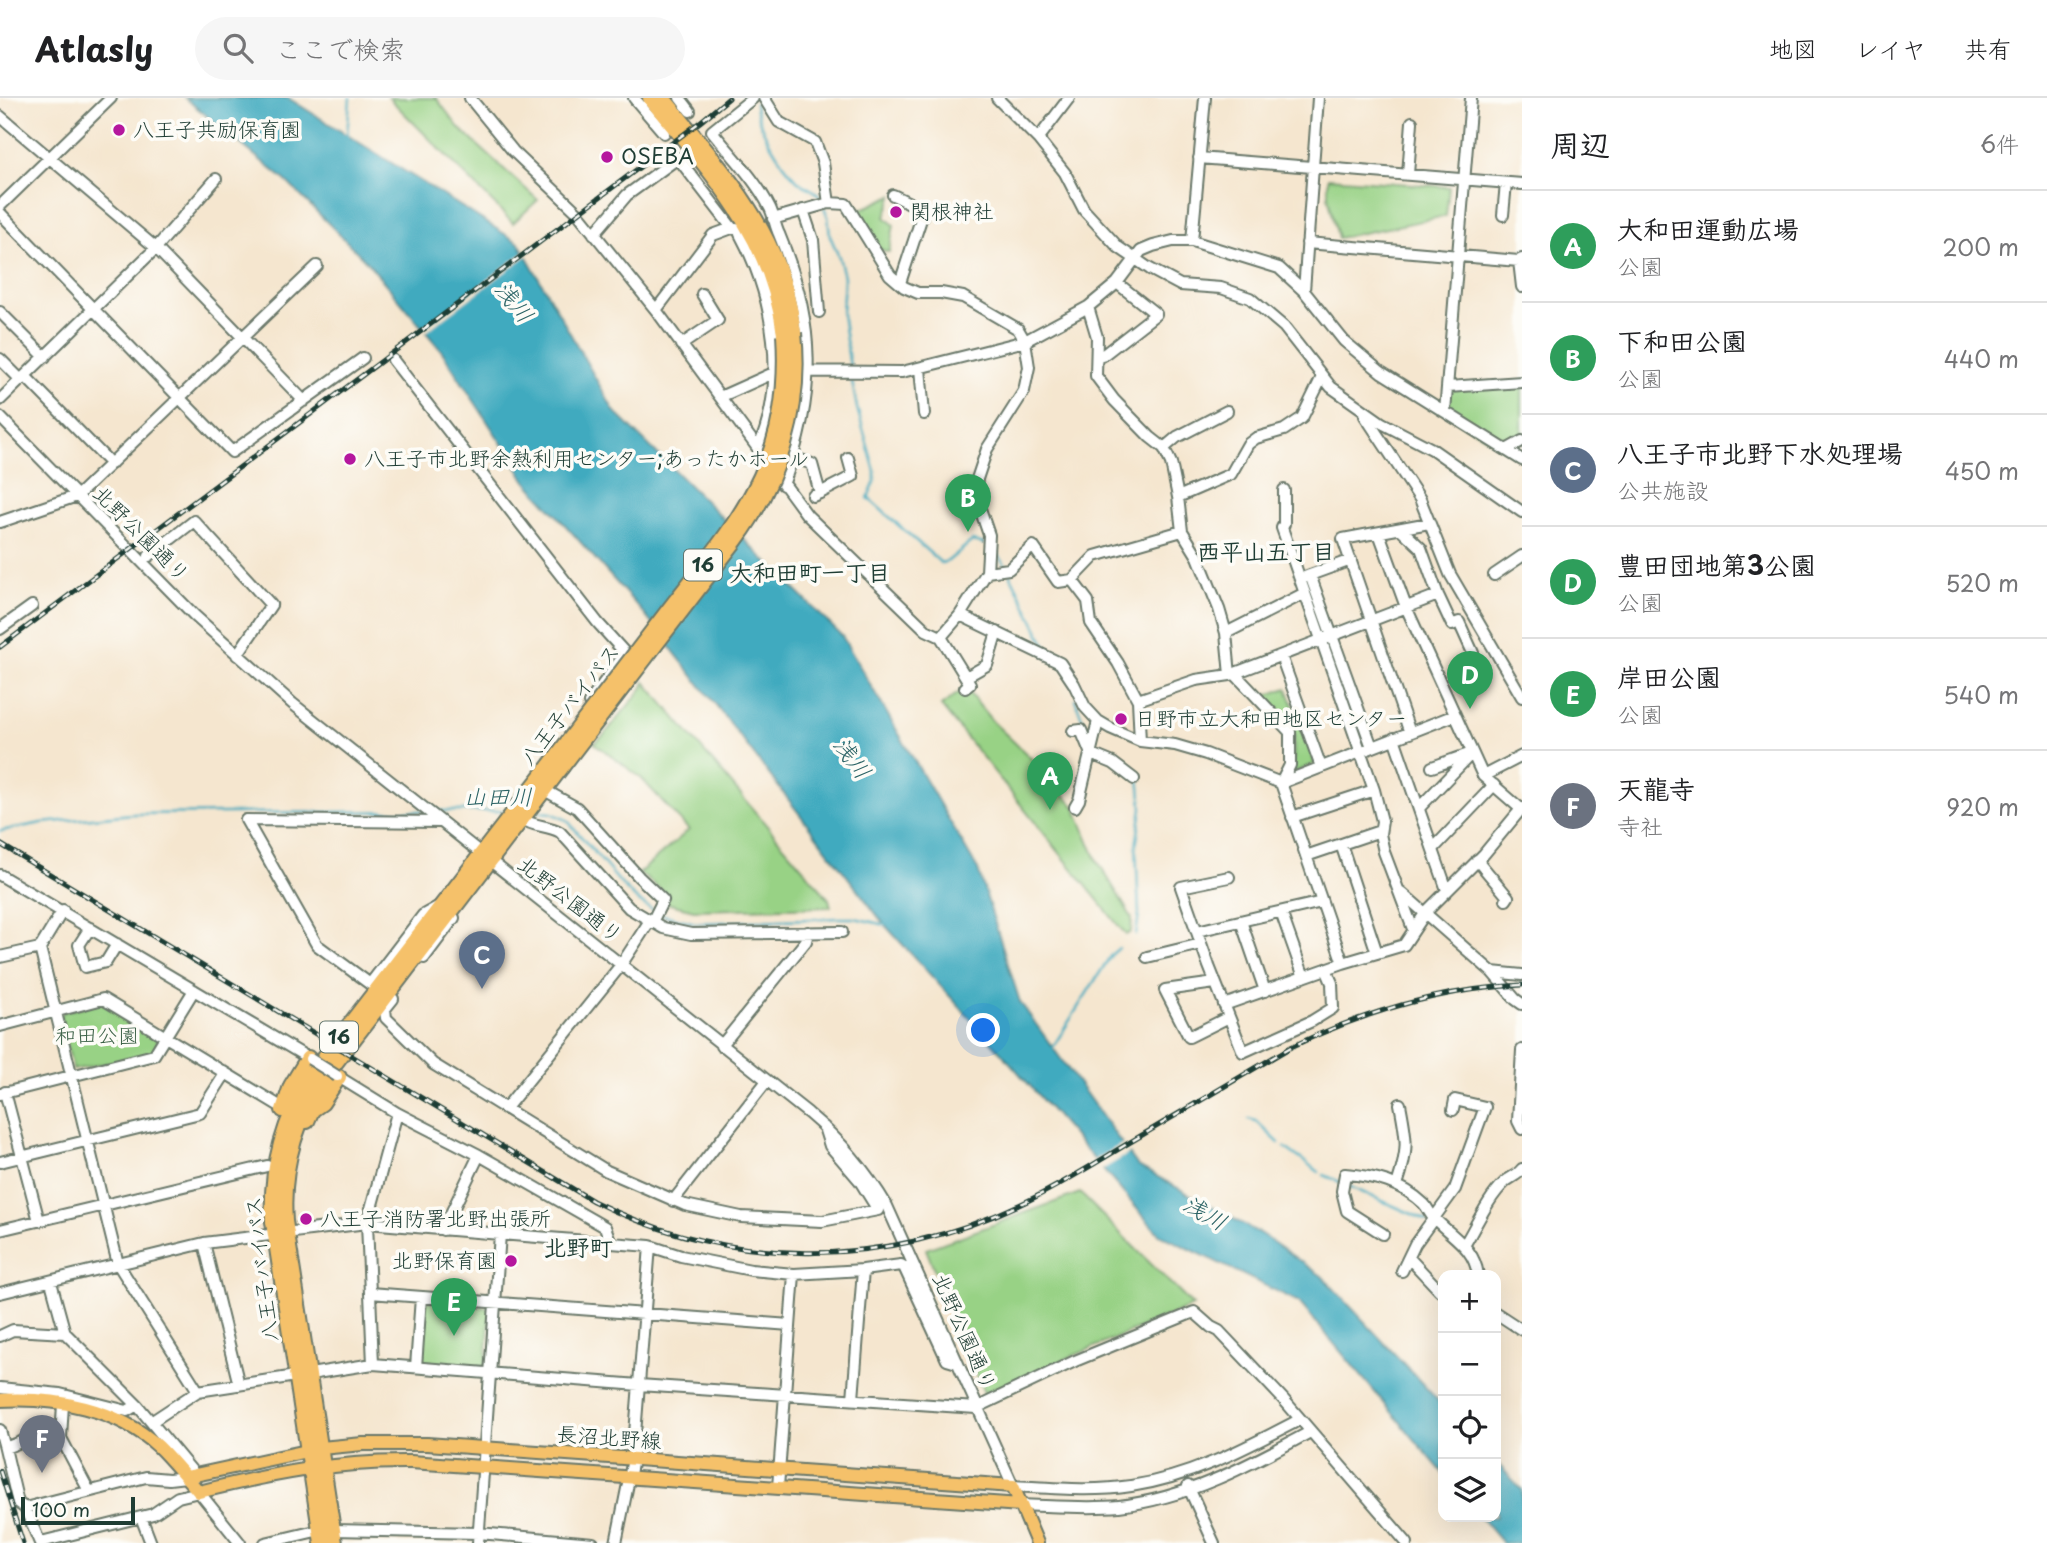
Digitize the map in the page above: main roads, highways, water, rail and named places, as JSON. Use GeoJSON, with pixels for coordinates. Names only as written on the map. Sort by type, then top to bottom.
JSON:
{"type":"FeatureCollection","features":[{"type":"Feature","properties":{"kind":"highway","name":"八王子バイパス"},"geometry":{"type":"LineString","coordinates":[[654,99],[739,209],[774,282],[782,319],[789,334]]}},
{"type":"Feature","properties":{"kind":"highway","name":"八王子バイパス"},"geometry":{"type":"LineString","coordinates":[[328,1537],[280,1233],[273,1205],[275,1166],[293,1106],[313,1072],[439,906],[485,857],[519,814],[729,532],[752,497],[766,465],[780,417],[789,334],[783,277],[766,221],[654,99]]}},
{"type":"Feature","properties":{"kind":"highway"},"geometry":{"type":"LineString","coordinates":[[698,158],[708,178],[737,217],[736,229],[748,235],[782,319]]}},
{"type":"Feature","properties":{"kind":"highway","name":"八王子バイパス"},"geometry":{"type":"LineString","coordinates":[[519,814],[542,796],[555,766]]}},
{"type":"Feature","properties":{"kind":"highway","name":"八王子バイパス"},"geometry":{"type":"LineString","coordinates":[[280,1233],[286,1168],[298,1123],[310,1098],[464,895],[485,857]]}},
{"type":"Feature","properties":{"kind":"highway"},"geometry":{"type":"LineString","coordinates":[[309,1059],[291,1086],[267,1166],[268,1214],[280,1233],[292,1220],[294,1168],[305,1126],[312,1110],[322,1103],[338,1076]]}},
{"type":"Feature","properties":{"kind":"main road"},"geometry":{"type":"LineString","coordinates":[[0,1400],[63,1404],[103,1413],[127,1424],[158,1446],[191,1476]]}},
{"type":"Feature","properties":{"kind":"main road","name":"長沼北野線"},"geometry":{"type":"LineString","coordinates":[[418,1444],[1013,1486],[1021,1505],[411,1462],[356,1462],[317,1466],[199,1492],[191,1476],[315,1449],[353,1445],[418,1444]]}},
{"type":"Feature","properties":{"kind":"main road"},"geometry":{"type":"LineString","coordinates":[[353,1445],[349,1450],[349,1457],[356,1462]]}},
{"type":"Feature","properties":{"kind":"main road"},"geometry":{"type":"LineString","coordinates":[[977,1501],[983,1495],[978,1484]]}},
{"type":"Feature","properties":{"kind":"main road"},"geometry":{"type":"LineString","coordinates":[[1021,1505],[1037,1543]]}},
{"type":"Feature","properties":{"kind":"water","name":"浅川"},"geometry":{"type":"Polygon","coordinates":[[[185,98],[288,98],[519,243],[614,411],[842,636],[978,870],[1020,1002],[1138,1166],[1261,1234],[1322,1276],[1438,1401],[1438,1467],[1299,1302],[1159,1234],[998,1049],[884,924],[640,609],[526,481],[441,350],[369,264],[286,181],[185,98]]]}},
{"type":"Feature","properties":{"kind":"water"},"geometry":{"type":"Polygon","coordinates":[[[1501,1467],[1522,1490],[1522,1543],[1502,1543],[1484,1522],[1501,1522],[1501,1467]]]}},
{"type":"Feature","properties":{"kind":"waterway"},"geometry":{"type":"LineString","coordinates":[[347,136],[350,98]]}},
{"type":"Feature","properties":{"kind":"waterway"},"geometry":{"type":"LineString","coordinates":[[755,103],[760,122],[777,154],[797,180],[817,193],[822,200]]}},
{"type":"Feature","properties":{"kind":"waterway"},"geometry":{"type":"LineString","coordinates":[[824,207],[830,236],[844,277],[842,313],[850,367]]}},
{"type":"Feature","properties":{"kind":"waterway"},"geometry":{"type":"LineString","coordinates":[[851,376],[875,471],[875,482],[868,498],[941,563],[948,561],[972,541],[985,544]]}},
{"type":"Feature","properties":{"kind":"waterway"},"geometry":{"type":"LineString","coordinates":[[992,547],[1007,567]]}},
{"type":"Feature","properties":{"kind":"waterway"},"geometry":{"type":"LineString","coordinates":[[1010,574],[1049,652]]}},
{"type":"Feature","properties":{"kind":"waterway"},"geometry":{"type":"LineString","coordinates":[[1075,699],[1086,729]]}},
{"type":"Feature","properties":{"kind":"waterway"},"geometry":{"type":"LineString","coordinates":[[1098,749],[1113,756],[1139,777],[1142,808],[1136,846],[1139,914],[1136,935]]}},
{"type":"Feature","properties":{"kind":"waterway","name":"山田川"},"geometry":{"type":"LineString","coordinates":[[0,831],[42,823],[132,814],[422,811]]}},
{"type":"Feature","properties":{"kind":"waterway","name":"山田川"},"geometry":{"type":"LineString","coordinates":[[433,811],[506,811]]}},
{"type":"Feature","properties":{"kind":"waterway","name":"山田川"},"geometry":{"type":"LineString","coordinates":[[534,811],[551,813],[567,820],[623,886],[637,900],[654,911]]}},
{"type":"Feature","properties":{"kind":"waterway","name":"山田川"},"geometry":{"type":"LineString","coordinates":[[660,914],[695,923],[855,918],[885,925]]}},
{"type":"Feature","properties":{"kind":"waterway"},"geometry":{"type":"LineString","coordinates":[[1051,1050],[1111,955],[1119,948]]}},
{"type":"Feature","properties":{"kind":"waterway"},"geometry":{"type":"LineString","coordinates":[[1249,1119],[1256,1121],[1279,1143]]}},
{"type":"Feature","properties":{"kind":"waterway"},"geometry":{"type":"LineString","coordinates":[[1284,1147],[1319,1172]]}},
{"type":"Feature","properties":{"kind":"waterway"},"geometry":{"type":"LineString","coordinates":[[1324,1175],[1340,1182]]}},
{"type":"Feature","properties":{"kind":"waterway"},"geometry":{"type":"LineString","coordinates":[[1348,1186],[1428,1221]]}},
{"type":"Feature","properties":{"kind":"railway"},"geometry":{"type":"LineString","coordinates":[[0,647],[729,98]]}},
{"type":"Feature","properties":{"kind":"railway"},"geometry":{"type":"LineString","coordinates":[[0,844],[593,1201],[645,1223],[698,1239],[752,1249],[806,1253],[861,1250],[915,1241],[968,1226],[1021,1204],[1075,1176],[1291,1047],[1319,1034],[1403,1004],[1462,991],[1522,985]]}},
{"type":"Feature","properties":{"kind":"railway"},"geometry":{"type":"LineString","coordinates":[[0,1471],[23,1543]]}},
{"type":"Feature","properties":{"kind":"place","name":"八王子共励保育園"},"geometry":{"type":"Point","coordinates":[119,130]}},
{"type":"Feature","properties":{"kind":"place","name":"OSEBA"},"geometry":{"type":"Point","coordinates":[607,157]}},
{"type":"Feature","properties":{"kind":"place","name":"関根神社"},"geometry":{"type":"Point","coordinates":[896,212]}},
{"type":"Feature","properties":{"kind":"place","name":"八王子市北野余熱利用センター;あったかホール"},"geometry":{"type":"Point","coordinates":[350,459]}},
{"type":"Feature","properties":{"kind":"place","name":"下和田公園"},"geometry":{"type":"Point","coordinates":[968,532]}},
{"type":"Feature","properties":{"kind":"place","name":"豊田団地第3公園"},"geometry":{"type":"Point","coordinates":[1470,709]}},
{"type":"Feature","properties":{"kind":"place","name":"日野市立大和田地区センター"},"geometry":{"type":"Point","coordinates":[1121,719]}},
{"type":"Feature","properties":{"kind":"place","name":"大和田運動広場"},"geometry":{"type":"Point","coordinates":[1050,810]}},
{"type":"Feature","properties":{"kind":"place","name":"八王子市北野下水処理場"},"geometry":{"type":"Point","coordinates":[482,989]}},
{"type":"Feature","properties":{"kind":"place","name":"八王子消防署北野出張所"},"geometry":{"type":"Point","coordinates":[306,1219]}},
{"type":"Feature","properties":{"kind":"place","name":"北野保育園"},"geometry":{"type":"Point","coordinates":[511,1261]}},
{"type":"Feature","properties":{"kind":"place","name":"岸田公園"},"geometry":{"type":"Point","coordinates":[454,1336]}},
{"type":"Feature","properties":{"kind":"place","name":"天龍寺"},"geometry":{"type":"Point","coordinates":[42,1473]}},
{"type":"Feature","properties":{"kind":"district","name":"西平山五丁目"},"geometry":{"type":"Point","coordinates":[1266,552]}},
{"type":"Feature","properties":{"kind":"district","name":"大和田町一丁目"},"geometry":{"type":"Point","coordinates":[810,573]}},
{"type":"Feature","properties":{"kind":"district","name":"北野町"},"geometry":{"type":"Point","coordinates":[578,1248]}},
{"type":"Feature","properties":{"kind":"park label","name":"和田公園"},"geometry":{"type":"Point","coordinates":[97,1036]}}]}
